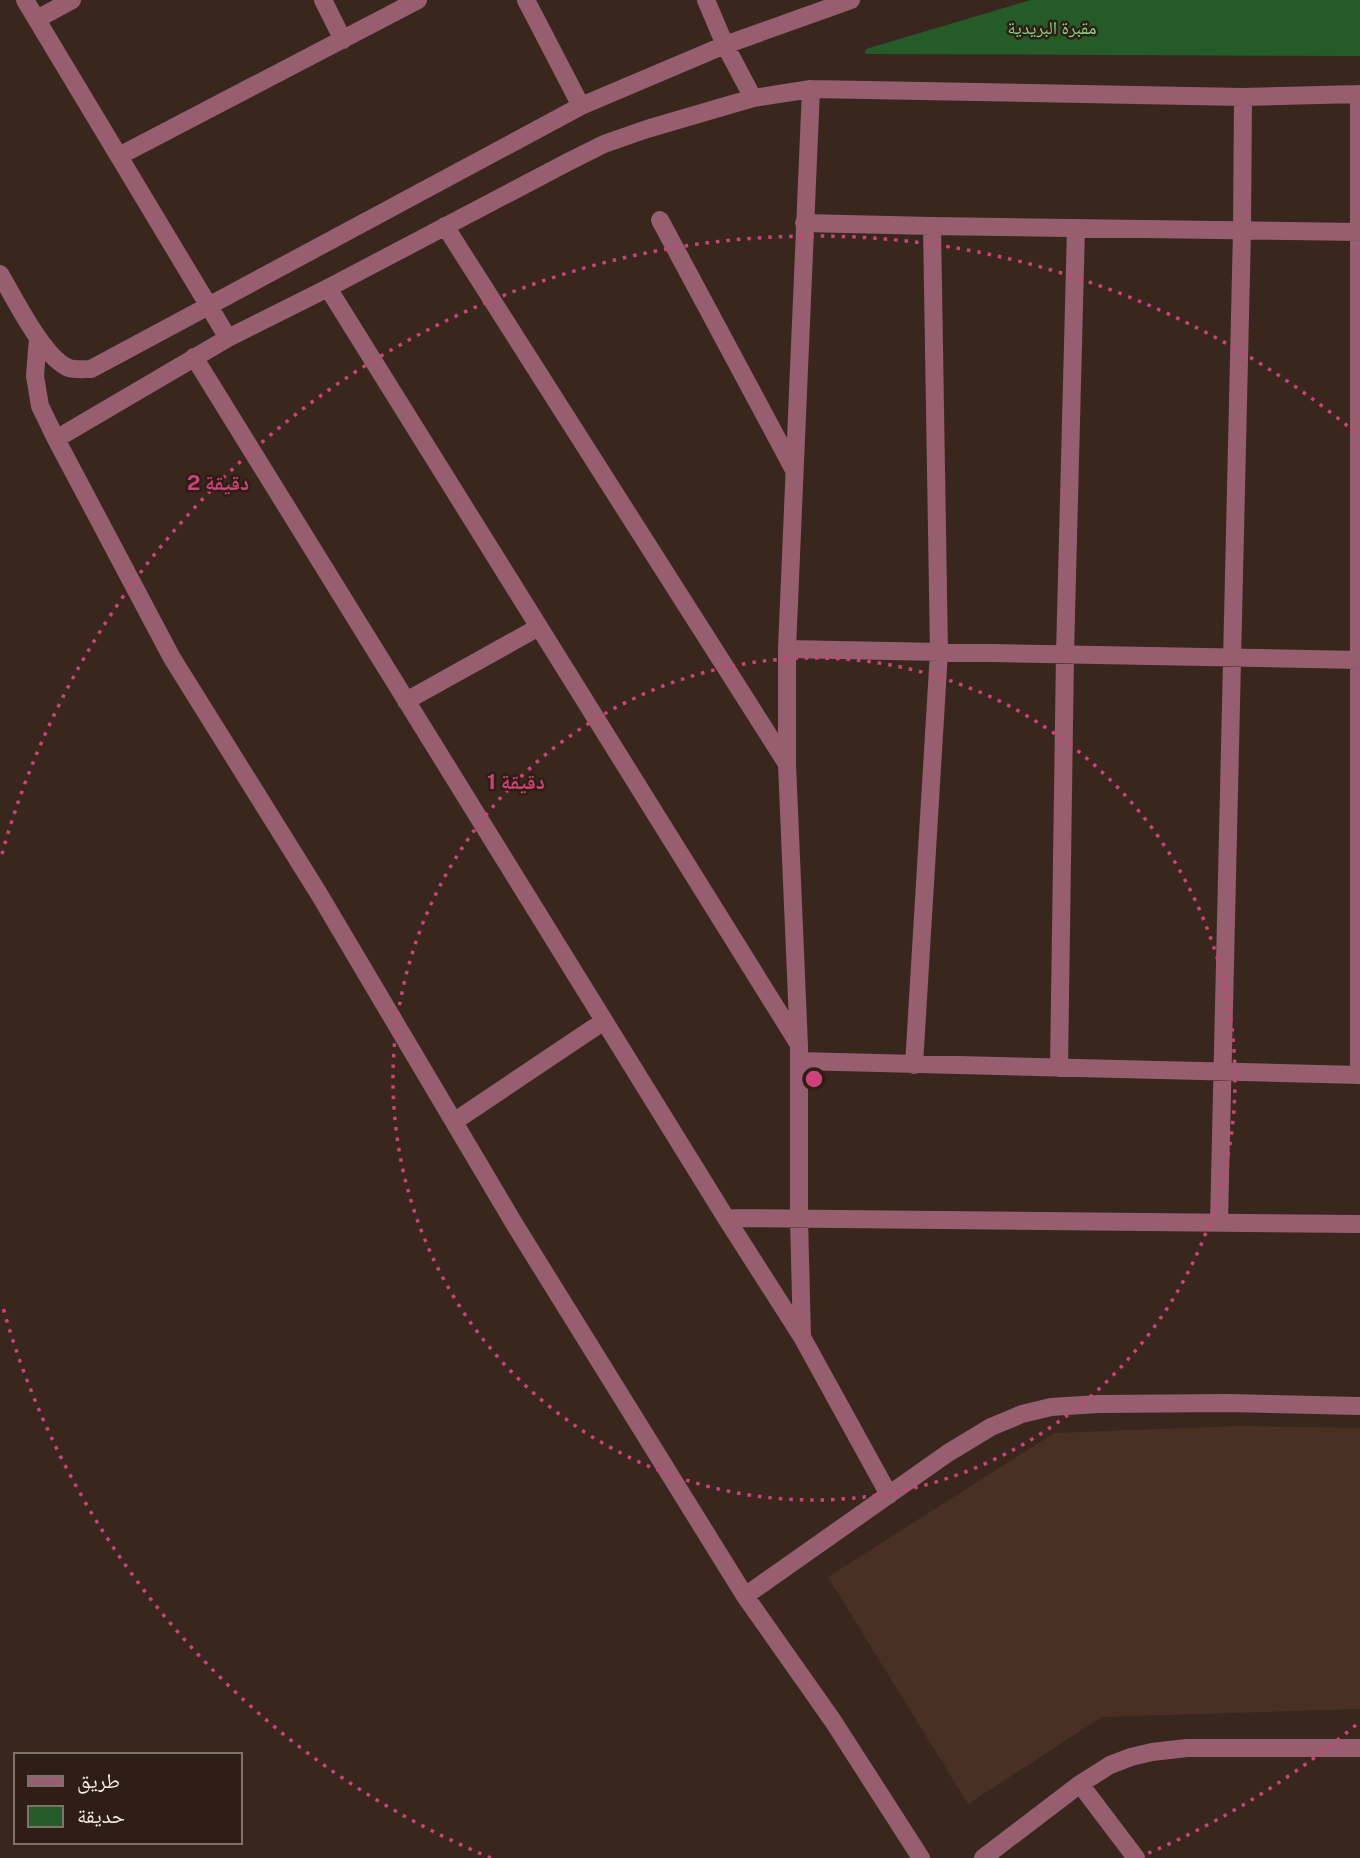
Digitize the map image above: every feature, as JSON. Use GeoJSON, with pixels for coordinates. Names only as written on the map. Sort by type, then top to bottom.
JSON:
{"type":"FeatureCollection","features":[{"type":"Feature","properties":{"kind":"street"},"geometry":{"type":"LineString","coordinates":[[25,0],[228,338]]}},
{"type":"Feature","properties":{"kind":"street"},"geometry":{"type":"LineString","coordinates":[[37,19],[72,0]]}},
{"type":"Feature","properties":{"kind":"street"},"geometry":{"type":"LineString","coordinates":[[323,0],[343,40]]}},
{"type":"Feature","properties":{"kind":"street"},"geometry":{"type":"LineString","coordinates":[[119,156],[418,0]]}},
{"type":"Feature","properties":{"kind":"street"},"geometry":{"type":"LineString","coordinates":[[526,0],[581,106]]}},
{"type":"Feature","properties":{"kind":"street"},"geometry":{"type":"LineString","coordinates":[[706,0],[752,98]]}},
{"type":"Feature","properties":{"kind":"street"},"geometry":{"type":"LineString","coordinates":[[0,274],[38,338],[54,358],[69,368],[91,369],[581,106],[725,45],[851,0]]}},
{"type":"Feature","properties":{"kind":"street"},"geometry":{"type":"LineString","coordinates":[[802,1337],[799,1054],[787,764],[787,649],[811,89]]}},
{"type":"Feature","properties":{"kind":"street"},"geometry":{"type":"LineString","coordinates":[[55,439],[228,338],[604,144],[752,98],[811,89],[1243,97],[1359,94],[1359,1075],[914,1065],[799,1054]]}},
{"type":"Feature","properties":{"kind":"street"},"geometry":{"type":"LineString","coordinates":[[1219,1222],[1243,97]]}},
{"type":"Feature","properties":{"kind":"street"},"geometry":{"type":"LineString","coordinates":[[660,220],[794,470]]}},
{"type":"Feature","properties":{"kind":"street"},"geometry":{"type":"LineString","coordinates":[[804,223],[1359,232]]}},
{"type":"Feature","properties":{"kind":"street"},"geometry":{"type":"LineString","coordinates":[[445,226],[787,764]]}},
{"type":"Feature","properties":{"kind":"street"},"geometry":{"type":"LineString","coordinates":[[914,1065],[939,652],[932,226]]}},
{"type":"Feature","properties":{"kind":"street"},"geometry":{"type":"LineString","coordinates":[[1059,1068],[1065,654],[1076,228]]}},
{"type":"Feature","properties":{"kind":"street"},"geometry":{"type":"LineString","coordinates":[[328,288],[539,627],[799,1054]]}},
{"type":"Feature","properties":{"kind":"street"},"geometry":{"type":"LineString","coordinates":[[38,338],[34,376],[40,406],[172,658],[326,905],[515,1224],[745,1596],[833,1721],[921,1858]]}},
{"type":"Feature","properties":{"kind":"street"},"geometry":{"type":"LineString","coordinates":[[194,357],[802,1337],[889,1494]]}},
{"type":"Feature","properties":{"kind":"street"},"geometry":{"type":"LineString","coordinates":[[406,701],[539,627]]}},
{"type":"Feature","properties":{"kind":"street"},"geometry":{"type":"LineString","coordinates":[[787,649],[1359,660]]}},
{"type":"Feature","properties":{"kind":"street"},"geometry":{"type":"LineString","coordinates":[[455,1121],[604,1021]]}},
{"type":"Feature","properties":{"kind":"street"},"geometry":{"type":"LineString","coordinates":[[726,1218],[1360,1224]]}},
{"type":"Feature","properties":{"kind":"street"},"geometry":{"type":"LineString","coordinates":[[745,1596],[948,1453],[991,1427],[1022,1414],[1051,1408],[1098,1404],[1360,1406]]}},
{"type":"Feature","properties":{"kind":"street"},"geometry":{"type":"LineString","coordinates":[[983,1858],[1080,1784],[1110,1765],[1152,1752],[1187,1748],[1360,1748]]}},
{"type":"Feature","properties":{"kind":"street"},"geometry":{"type":"LineString","coordinates":[[1080,1784],[1136,1858]]}},
{"type":"Feature","properties":{"kind":"shaded area"},"geometry":{"type":"Polygon","coordinates":[[[1240,1426],[1360,1428],[1360,1709],[1102,1717],[968,1804],[828,1577],[1054,1433],[1240,1426]]]}},
{"type":"Feature","properties":{"kind":"green space","name":"مقبرة البريدية"},"geometry":{"type":"Polygon","coordinates":[[[1031,0],[1360,0],[1360,56],[865,54],[866,49],[1031,0]]]}}]}
